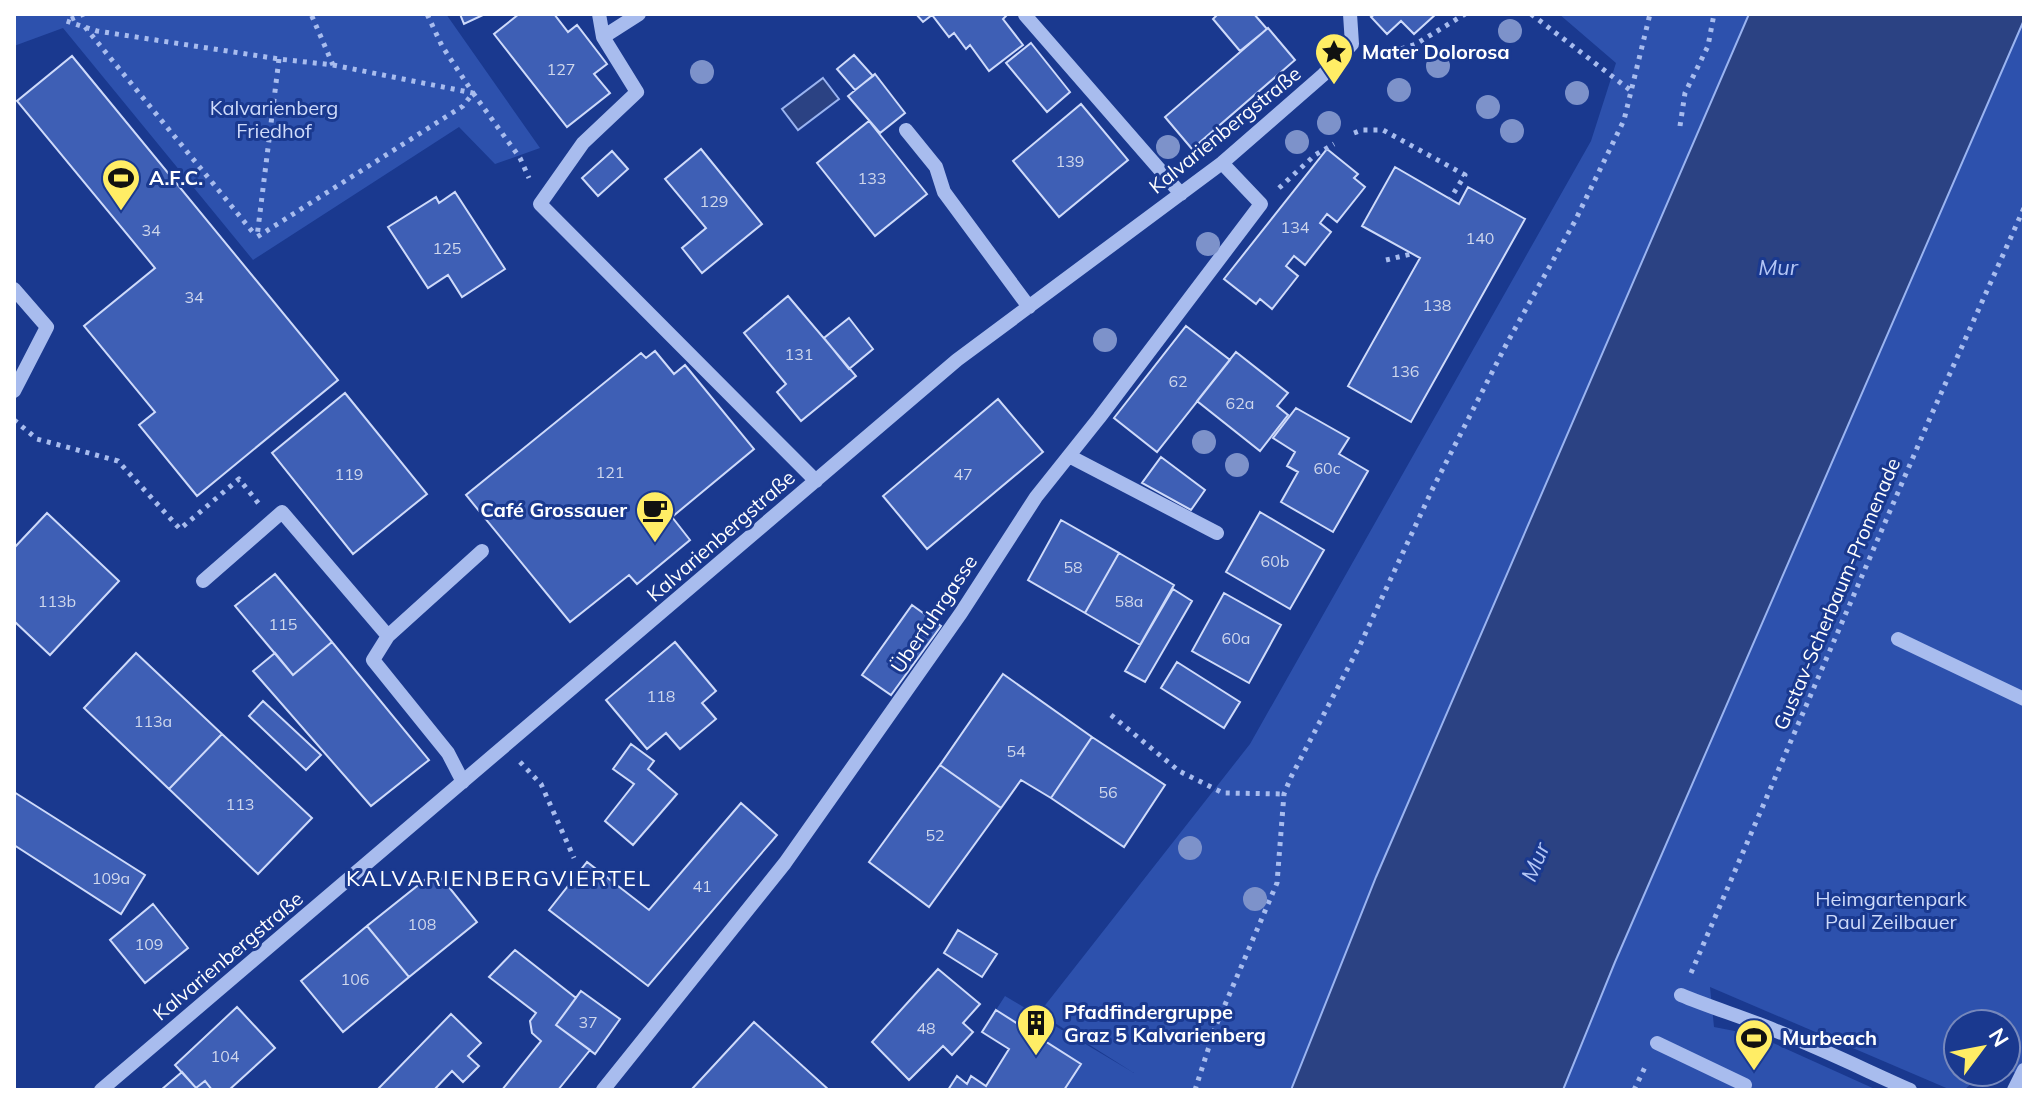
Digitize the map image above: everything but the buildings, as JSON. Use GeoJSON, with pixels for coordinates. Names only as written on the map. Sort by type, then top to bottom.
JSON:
{"type":"FeatureCollection","features":[{"type":"Feature","properties":{"kind":"street"},"geometry":{"type":"LineString","coordinates":[[599,14],[603,37],[637,92],[583,143],[540,204],[816,481]]}},
{"type":"Feature","properties":{"kind":"street"},"geometry":{"type":"LineString","coordinates":[[603,37],[639,14]]}},
{"type":"Feature","properties":{"kind":"street"},"geometry":{"type":"LineString","coordinates":[[1350,14],[1352,44]]}},
{"type":"Feature","properties":{"kind":"street"},"geometry":{"type":"LineString","coordinates":[[1025,15],[1181,194]]}},
{"type":"Feature","properties":{"kind":"street","name":"Kalvarienbergstraße"},"geometry":{"type":"LineString","coordinates":[[101,1090],[957,360],[1222,163],[1323,75],[1352,44]]}},
{"type":"Feature","properties":{"kind":"street"},"geometry":{"type":"LineString","coordinates":[[906,130],[936,167],[944,192],[1029,307]]}},
{"type":"Feature","properties":{"kind":"street"},"geometry":{"type":"LineString","coordinates":[[1222,163],[1261,204]]}},
{"type":"Feature","properties":{"kind":"street","name":"Überfuhrgasse"},"geometry":{"type":"LineString","coordinates":[[603,1090],[785,863],[961,613],[1036,497],[1261,204]]}},
{"type":"Feature","properties":{"kind":"street"},"geometry":{"type":"LineString","coordinates":[[14,289],[47,327],[14,391]]}},
{"type":"Feature","properties":{"kind":"street"},"geometry":{"type":"LineString","coordinates":[[1069,456],[1217,533]]}},
{"type":"Feature","properties":{"kind":"street"},"geometry":{"type":"LineString","coordinates":[[203,581],[282,512],[388,636]]}},
{"type":"Feature","properties":{"kind":"street"},"geometry":{"type":"LineString","coordinates":[[463,782],[448,753],[373,660],[388,636],[482,551]]}},
{"type":"Feature","properties":{"kind":"street"},"geometry":{"type":"LineString","coordinates":[[1898,639],[2024,699]]}},
{"type":"Feature","properties":{"kind":"street"},"geometry":{"type":"LineString","coordinates":[[1681,995],[1776,1030],[1910,1090]]}},
{"type":"Feature","properties":{"kind":"street"},"geometry":{"type":"LineString","coordinates":[[1657,1043],[1745,1085]]}},
{"type":"Feature","properties":{"kind":"street"},"geometry":{"type":"LineString","coordinates":[[2014,1090],[2024,1070]]}},
{"type":"Feature","properties":{"kind":"path"},"geometry":{"type":"LineString","coordinates":[[84,14],[66,21],[97,31],[333,65],[473,93]]}},
{"type":"Feature","properties":{"kind":"path"},"geometry":{"type":"LineString","coordinates":[[311,14],[333,65]]}},
{"type":"Feature","properties":{"kind":"path"},"geometry":{"type":"LineString","coordinates":[[427,14],[442,46],[520,158],[540,204]]}},
{"type":"Feature","properties":{"kind":"path"},"geometry":{"type":"LineString","coordinates":[[1352,44],[1377,57],[1416,44],[1465,14]]}},
{"type":"Feature","properties":{"kind":"path"},"geometry":{"type":"LineString","coordinates":[[1531,14],[1630,90]]}},
{"type":"Feature","properties":{"kind":"path"},"geometry":{"type":"LineString","coordinates":[[1195,1090],[1215,1028],[1277,883],[1284,794],[1291,777],[1360,645],[1486,383],[1575,221],[1624,120],[1650,14]]}},
{"type":"Feature","properties":{"kind":"path"},"geometry":{"type":"LineString","coordinates":[[1680,126],[1685,93],[1708,46],[1714,14]]}},
{"type":"Feature","properties":{"kind":"path"},"geometry":{"type":"LineString","coordinates":[[85,27],[257,237]]}},
{"type":"Feature","properties":{"kind":"path"},"geometry":{"type":"LineString","coordinates":[[257,237],[279,59]]}},
{"type":"Feature","properties":{"kind":"path"},"geometry":{"type":"LineString","coordinates":[[257,237],[463,106],[473,93]]}},
{"type":"Feature","properties":{"kind":"path"},"geometry":{"type":"LineString","coordinates":[[1354,133],[1383,130],[1465,175],[1450,199]]}},
{"type":"Feature","properties":{"kind":"path"},"geometry":{"type":"LineString","coordinates":[[1261,204],[1315,155],[1334,144]]}},
{"type":"Feature","properties":{"kind":"path","name":"Gustav-Scherbaum-Promenade"},"geometry":{"type":"LineString","coordinates":[[1681,995],[2024,208]]}},
{"type":"Feature","properties":{"kind":"path"},"geometry":{"type":"LineString","coordinates":[[1386,260],[1411,254]]}},
{"type":"Feature","properties":{"kind":"path"},"geometry":{"type":"LineString","coordinates":[[14,420],[37,439],[118,461],[180,529],[239,479],[272,520]]}},
{"type":"Feature","properties":{"kind":"path"},"geometry":{"type":"LineString","coordinates":[[1111,715],[1179,771],[1223,793],[1284,794]]}},
{"type":"Feature","properties":{"kind":"path"},"geometry":{"type":"LineString","coordinates":[[505,747],[541,784],[574,858]]}},
{"type":"Feature","properties":{"kind":"green space","name":"Kalvarienberg Friedhof"},"geometry":{"type":"Polygon","coordinates":[[[14,14],[446,14],[540,148],[495,164],[459,127],[253,260],[63,28],[14,46],[14,14]]]}},
{"type":"Feature","properties":{"kind":"green space"},"geometry":{"type":"Polygon","coordinates":[[[1559,14],[1749,14],[1376,877],[1291,1090],[1064,1090],[1080,1065],[996,1010],[1005,996],[1134,1073],[1039,1013],[1250,744],[1591,141],[1616,63],[1559,14]]]}},
{"type":"Feature","properties":{"kind":"green space","name":"Heimgartenpark Paul Zeilbauer"},"geometry":{"type":"Polygon","coordinates":[[[2024,20],[2024,1077],[2022,1008],[1942,1008],[1942,1086],[1710,987],[1714,1027],[1771,1042],[1877,1090],[1563,1090],[1615,962],[2024,20]]]}},
{"type":"Feature","properties":{"kind":"water","name":"Mur"},"geometry":{"type":"Polygon","coordinates":[[[1749,14],[2024,14],[2024,20],[1615,962],[1563,1090],[1291,1090],[1376,877],[1749,14]]]}},
{"type":"Feature","properties":{"kind":"water"},"geometry":{"type":"Polygon","coordinates":[[[823,78],[839,99],[798,130],[782,109],[823,78]]]}},
{"type":"Feature","properties":{"kind":"place","name":"Mater Dolorosa"},"geometry":{"type":"Point","coordinates":[1334,86]}},
{"type":"Feature","properties":{"kind":"place","name":"A.F.C."},"geometry":{"type":"Point","coordinates":[121,212]}},
{"type":"Feature","properties":{"kind":"place","name":"Café Grossauer"},"geometry":{"type":"Point","coordinates":[655,544]}},
{"type":"Feature","properties":{"kind":"place","name":"Pfadfindergruppe Graz 5 Kalvarienberg"},"geometry":{"type":"Point","coordinates":[1036,1057]}},
{"type":"Feature","properties":{"kind":"place","name":"Murbeach"},"geometry":{"type":"Point","coordinates":[1754,1072]}},
{"type":"Feature","properties":{"kind":"district","name":"KALVARIENBERGVIERTEL"},"geometry":{"type":"Point","coordinates":[499,878]}}]}
